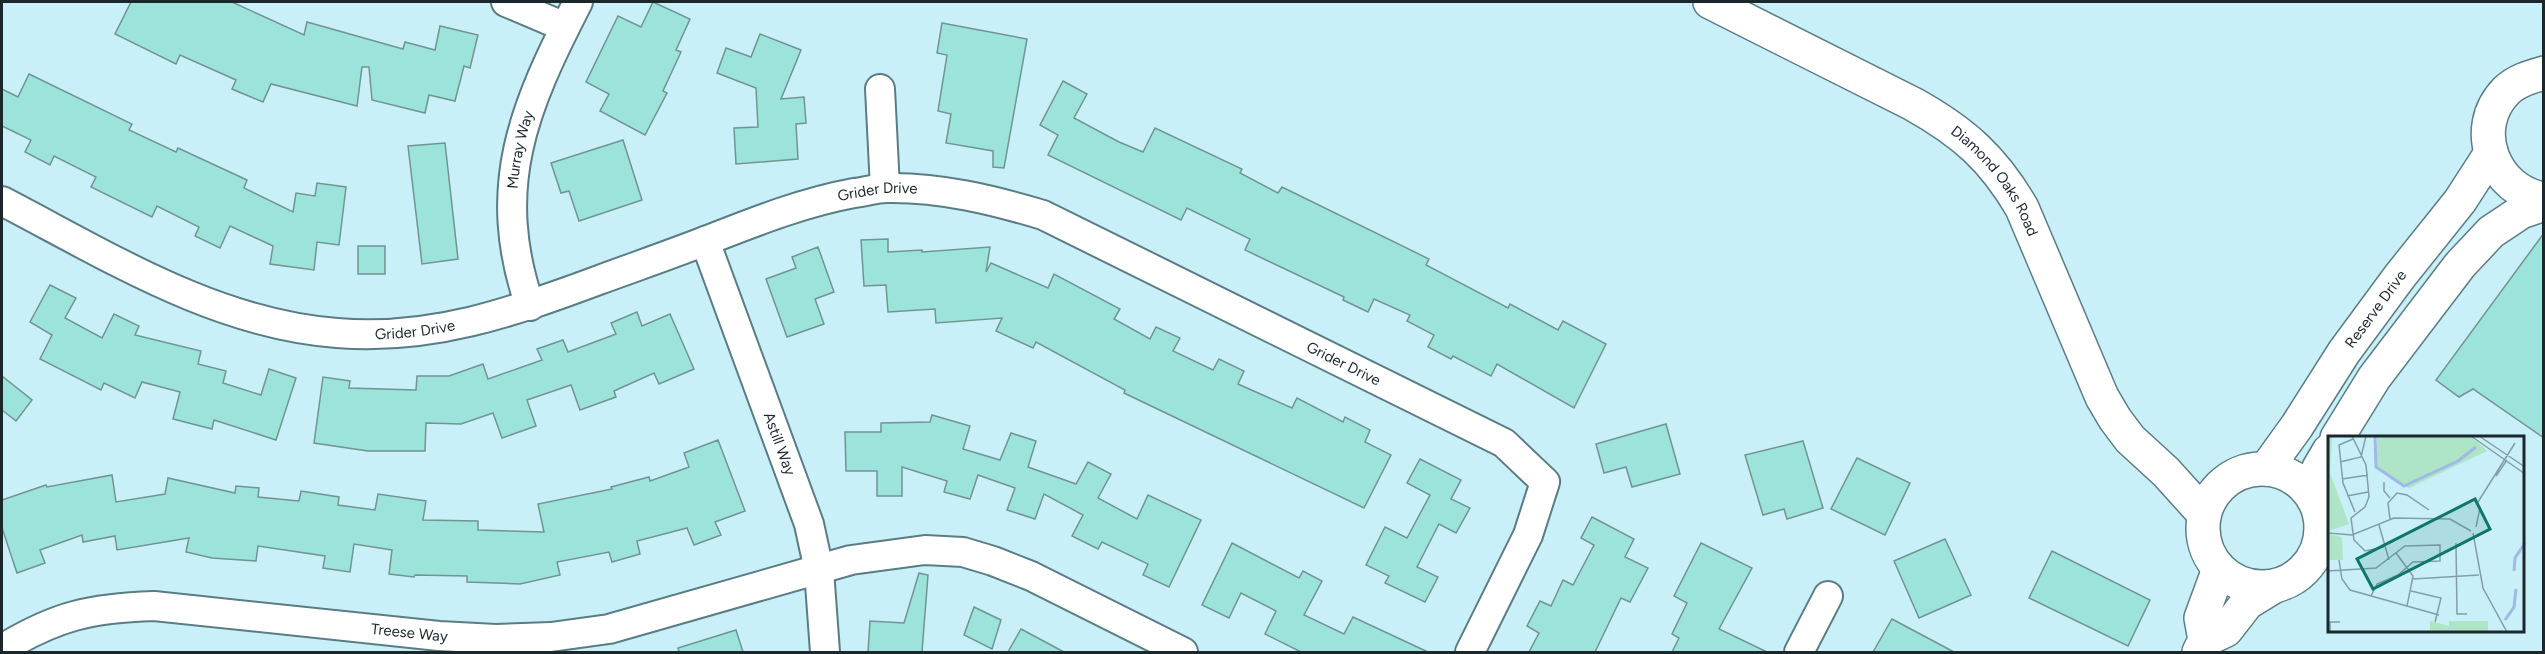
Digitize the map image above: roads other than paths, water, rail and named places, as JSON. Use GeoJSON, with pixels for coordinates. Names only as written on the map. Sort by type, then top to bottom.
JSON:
{"type":"FeatureCollection","features":[{"type":"Feature","properties":{"kind":"street"},"geometry":{"type":"LineString","coordinates":[[506,2],[565,27]]}},
{"type":"Feature","properties":{"kind":"street","name":"Murray Way"},"geometry":{"type":"LineString","coordinates":[[530,306],[522,282],[514,242],[511,204],[513,169],[521,130],[533,98],[578,2]]}},
{"type":"Feature","properties":{"kind":"street","name":"Diamond Oaks Road"},"geometry":{"type":"LineString","coordinates":[[1710,2],[1929,113],[1973,143],[2011,189],[2022,207],[2102,397],[2115,419],[2130,439],[2166,472],[2204,514]]}},
{"type":"Feature","properties":{"kind":"street"},"geometry":{"type":"LineString","coordinates":[[2544,73],[2523,79],[2506,91],[2494,110],[2488,131],[2490,153],[2499,172],[2513,188],[2544,202]]}},
{"type":"Feature","properties":{"kind":"street"},"geometry":{"type":"LineString","coordinates":[[880,89],[885,188]]}},
{"type":"Feature","properties":{"kind":"street","name":"Reserve Drive"},"geometry":{"type":"LineString","coordinates":[[2265,469],[2297,426],[2344,352],[2400,276],[2460,201],[2490,153]]}},
{"type":"Feature","properties":{"kind":"street","name":"Grider Drive"},"geometry":{"type":"LineString","coordinates":[[2,201],[194,298],[241,314],[289,326],[337,333],[388,334],[483,320],[530,306],[777,213],[827,198],[885,188],[940,191],[991,200],[1043,215],[1504,442],[1545,482],[1528,535],[1470,652]]}},
{"type":"Feature","properties":{"kind":"street"},"geometry":{"type":"LineString","coordinates":[[2338,436],[2374,378],[2460,265],[2491,232],[2521,212],[2544,202]]}},
{"type":"Feature","properties":{"kind":"street","name":"Astill Way"},"geometry":{"type":"LineString","coordinates":[[705,241],[809,524],[819,570],[825,652]]}},
{"type":"Feature","properties":{"kind":"street"},"geometry":{"type":"LineString","coordinates":[[2312,495],[2319,468],[2328,453]]}},
{"type":"Feature","properties":{"kind":"street"},"geometry":{"type":"LineString","coordinates":[[2202,646],[2226,630],[2247,603],[2272,587],[2291,580],[2307,568],[2317,552],[2322,533],[2320,513],[2312,495],[2299,482],[2283,473],[2265,469],[2250,470],[2235,475],[2222,484],[2212,496],[2204,514],[2202,534],[2208,553],[2218,569],[2234,581],[2253,587],[2272,587]]}},
{"type":"Feature","properties":{"kind":"street"},"geometry":{"type":"LineString","coordinates":[[2166,472],[2222,484]]}},
{"type":"Feature","properties":{"kind":"street"},"geometry":{"type":"LineString","coordinates":[[819,570],[888,554],[925,550],[963,552],[1031,576],[1183,652]]}},
{"type":"Feature","properties":{"kind":"street"},"geometry":{"type":"LineString","coordinates":[[2202,646],[2201,618],[2218,569]]}},
{"type":"Feature","properties":{"kind":"street","name":"Treese Way"},"geometry":{"type":"LineString","coordinates":[[2,650],[31,631],[70,616],[108,608],[154,606],[438,644],[551,637],[609,629],[819,570]]}},
{"type":"Feature","properties":{"kind":"street"},"geometry":{"type":"LineString","coordinates":[[1799,652],[1828,597]]}}]}
